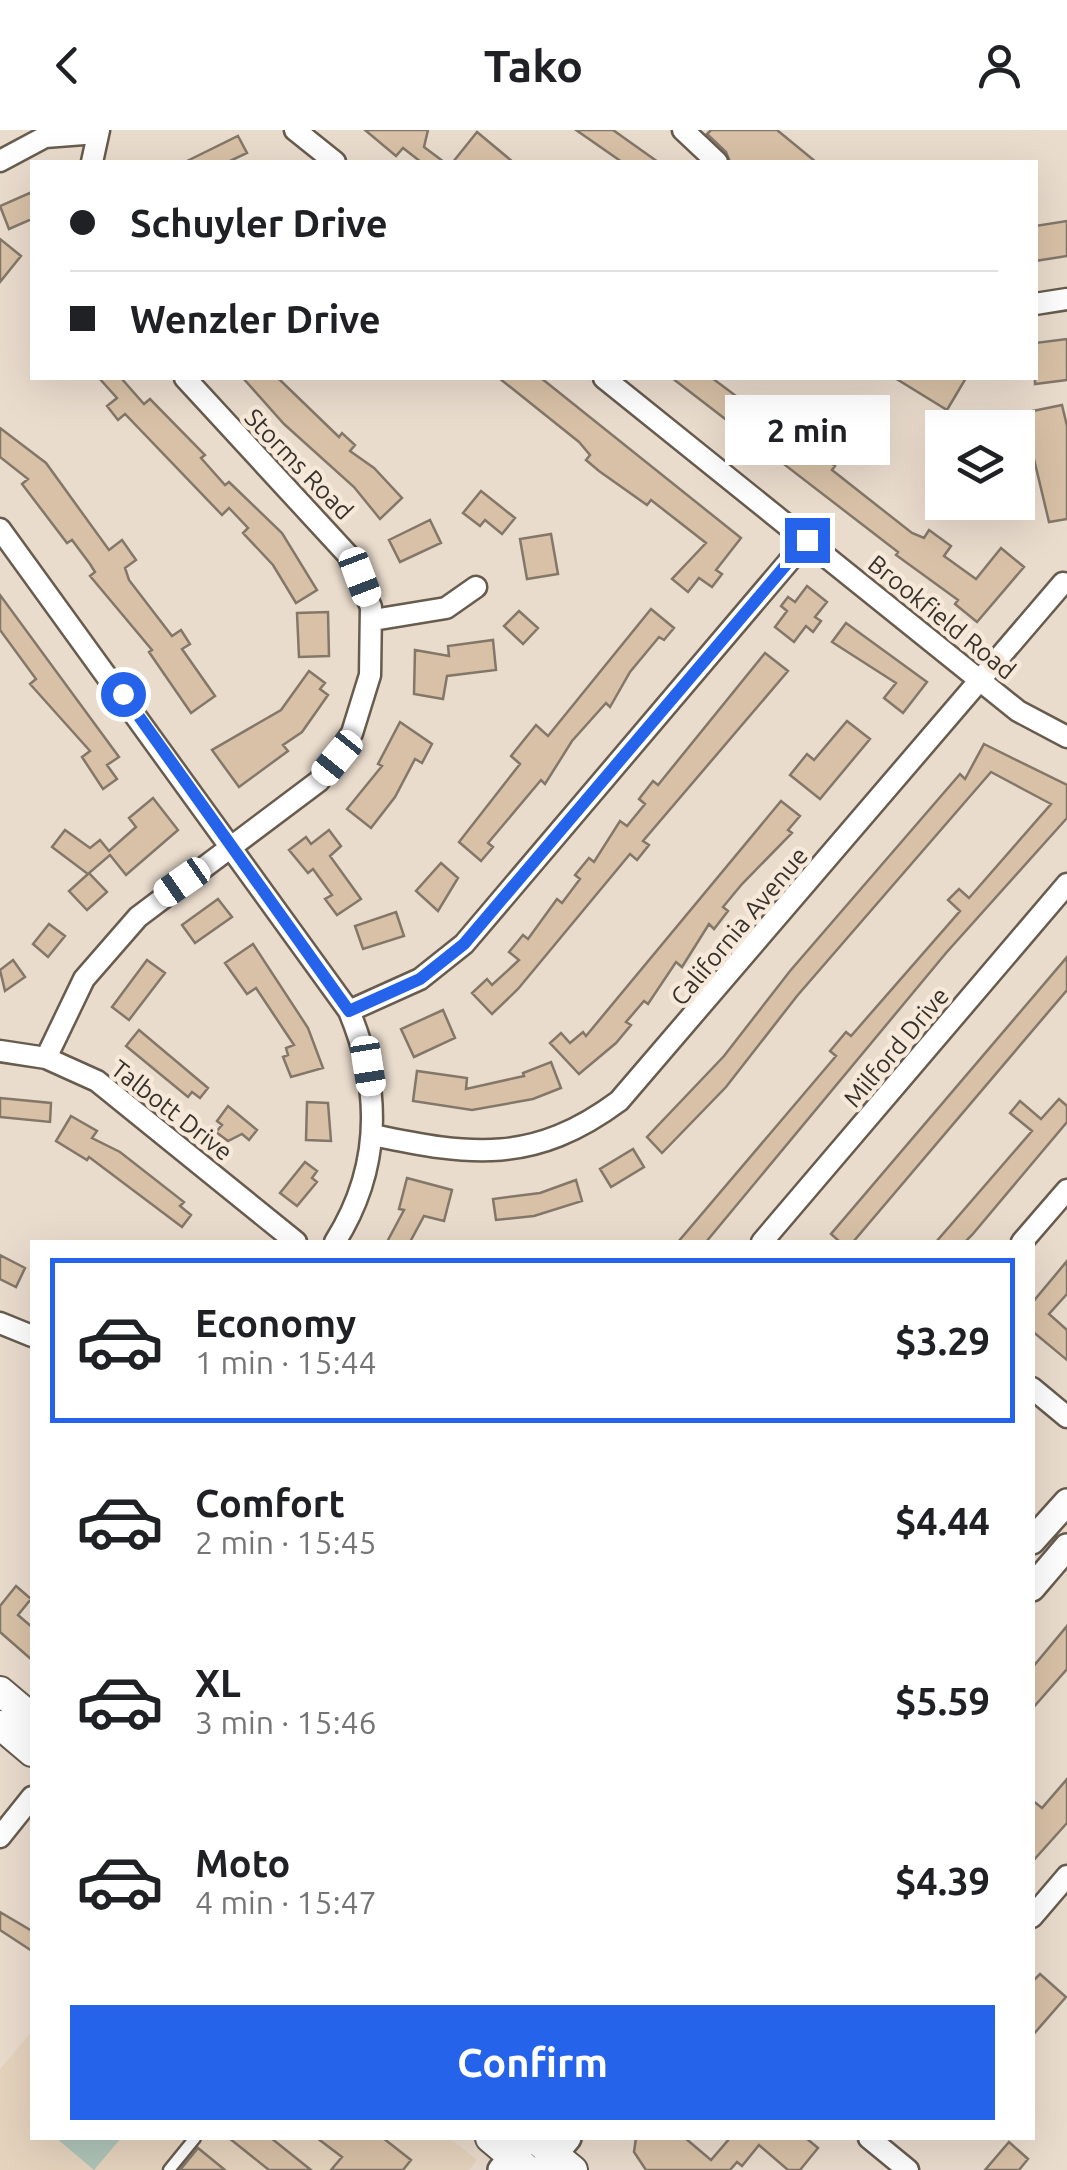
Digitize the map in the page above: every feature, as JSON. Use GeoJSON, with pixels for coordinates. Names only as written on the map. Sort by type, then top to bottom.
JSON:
{"type":"FeatureCollection","features":[{"type":"Feature","properties":{"kind":"main road"},"geometry":{"type":"LineString","coordinates":[[0,1690],[30,1716]]}},
{"type":"Feature","properties":{"kind":"main road"},"geometry":{"type":"LineString","coordinates":[[0,1725],[30,1750]]}},
{"type":"Feature","properties":{"kind":"main road"},"geometry":{"type":"LineString","coordinates":[[495,2140],[538,2156]]}},
{"type":"Feature","properties":{"kind":"street"},"geometry":{"type":"LineString","coordinates":[[294,130],[332,160]]}},
{"type":"Feature","properties":{"kind":"street"},"geometry":{"type":"LineString","coordinates":[[683,130],[715,160]]}},
{"type":"Feature","properties":{"kind":"street"},"geometry":{"type":"LineString","coordinates":[[0,161],[46,137],[98,131],[92,160]]}},
{"type":"Feature","properties":{"kind":"street"},"geometry":{"type":"LineString","coordinates":[[1038,304],[1067,299]]}},
{"type":"Feature","properties":{"kind":"street","name":"Storms Road"},"geometry":{"type":"LineString","coordinates":[[46,1058],[84,979],[108,948],[157,900],[298,801],[337,758],[364,707],[373,620],[360,577],[332,532],[188,380]]}},
{"type":"Feature","properties":{"kind":"street","name":"Brookfield Road"},"geometry":{"type":"LineString","coordinates":[[607,380],[1018,710],[1067,738]]}},
{"type":"Feature","properties":{"kind":"street"},"geometry":{"type":"LineString","coordinates":[[0,529],[349,1011],[368,1066],[373,1135],[360,1194],[336,1240]]}},
{"type":"Feature","properties":{"kind":"street"},"geometry":{"type":"LineString","coordinates":[[349,1011],[420,979],[464,944],[807,540]]}},
{"type":"Feature","properties":{"kind":"street","name":"California Avenue"},"geometry":{"type":"LineString","coordinates":[[373,1135],[448,1151],[505,1151],[565,1135],[618,1101],[1063,583]]}},
{"type":"Feature","properties":{"kind":"street"},"geometry":{"type":"LineString","coordinates":[[373,620],[446,608],[476,587]]}},
{"type":"Feature","properties":{"kind":"street","name":"Milford Drive"},"geometry":{"type":"LineString","coordinates":[[764,1240],[1067,884]]}},
{"type":"Feature","properties":{"kind":"street","name":"Talbott Drive"},"geometry":{"type":"LineString","coordinates":[[0,1051],[46,1058],[97,1081],[294,1240]]}},
{"type":"Feature","properties":{"kind":"street"},"geometry":{"type":"LineString","coordinates":[[1024,1240],[1067,1190]]}},
{"type":"Feature","properties":{"kind":"street"},"geometry":{"type":"LineString","coordinates":[[0,1323],[30,1335]]}},
{"type":"Feature","properties":{"kind":"street"},"geometry":{"type":"LineString","coordinates":[[1035,1390],[1067,1417]]}},
{"type":"Feature","properties":{"kind":"street"},"geometry":{"type":"LineString","coordinates":[[1035,1538],[1067,1502]]}},
{"type":"Feature","properties":{"kind":"street"},"geometry":{"type":"LineString","coordinates":[[1035,1584],[1067,1547]]}},
{"type":"Feature","properties":{"kind":"street"},"geometry":{"type":"LineString","coordinates":[[0,1837],[30,1799]]}},
{"type":"Feature","properties":{"kind":"street"},"geometry":{"type":"LineString","coordinates":[[1035,1913],[1067,1876]]}},
{"type":"Feature","properties":{"kind":"street"},"geometry":{"type":"LineString","coordinates":[[871,2140],[908,2170]]}},
{"type":"Feature","properties":{"kind":"lane"},"geometry":{"type":"LineString","coordinates":[[169,2170],[193,2140]]}},
{"type":"Feature","properties":{"kind":"shaded area"},"geometry":{"type":"Polygon","coordinates":[[[30,2033],[30,2140],[452,2140],[477,2160],[469,2170],[0,2170],[0,2069],[30,2033]]]}},
{"type":"Feature","properties":{"kind":"green space"},"geometry":{"type":"Polygon","coordinates":[[[58,2140],[119,2140],[94,2170],[58,2140]]]}},
{"type":"Feature","properties":{"kind":"building"},"geometry":{"type":"Polygon","coordinates":[[[365,130],[428,130],[424,147],[441,160],[418,160],[403,148],[396,156],[365,130]]]}},
{"type":"Feature","properties":{"kind":"building"},"geometry":{"type":"Polygon","coordinates":[[[576,130],[613,130],[655,160],[619,160],[576,130]]]}},
{"type":"Feature","properties":{"kind":"building"},"geometry":{"type":"Polygon","coordinates":[[[711,130],[777,130],[814,160],[729,160],[707,134],[711,130]]]}},
{"type":"Feature","properties":{"kind":"building"},"geometry":{"type":"Polygon","coordinates":[[[477,132],[511,160],[455,160],[477,132]]]}},
{"type":"Feature","properties":{"kind":"building"},"geometry":{"type":"Polygon","coordinates":[[[238,136],[247,153],[232,160],[189,160],[238,136]]]}},
{"type":"Feature","properties":{"kind":"building"},"geometry":{"type":"Polygon","coordinates":[[[30,193],[30,220],[9,229],[0,206],[30,193]]]}},
{"type":"Feature","properties":{"kind":"building"},"geometry":{"type":"Polygon","coordinates":[[[1067,221],[1067,256],[1038,261],[1038,226],[1067,221]]]}},
{"type":"Feature","properties":{"kind":"building"},"geometry":{"type":"Polygon","coordinates":[[[0,239],[21,256],[0,282],[0,239]]]}},
{"type":"Feature","properties":{"kind":"building"},"geometry":{"type":"Polygon","coordinates":[[[1067,339],[1067,380],[1035,384],[1038,343],[1067,339]]]}},
{"type":"Feature","properties":{"kind":"building"},"geometry":{"type":"Polygon","coordinates":[[[101,380],[123,380],[144,404],[150,399],[205,455],[201,458],[225,485],[229,482],[282,533],[317,590],[296,603],[273,565],[243,533],[248,528],[229,508],[222,515],[125,414],[118,420],[107,406],[117,398],[101,380]]]}},
{"type":"Feature","properties":{"kind":"building"},"geometry":{"type":"Polygon","coordinates":[[[245,380],[280,380],[339,437],[342,433],[355,445],[350,451],[374,468],[402,498],[380,519],[354,487],[284,424],[245,380]]]}},
{"type":"Feature","properties":{"kind":"building"},"geometry":{"type":"Polygon","coordinates":[[[502,380],[544,380],[741,538],[716,570],[722,574],[712,587],[699,578],[688,592],[672,579],[706,543],[651,500],[647,505],[599,471],[586,460],[590,455],[502,380]]]}},
{"type":"Feature","properties":{"kind":"building"},"geometry":{"type":"Polygon","coordinates":[[[675,380],[715,380],[780,429],[784,423],[798,434],[793,441],[820,462],[824,457],[835,466],[832,470],[912,533],[924,538],[929,530],[951,546],[944,556],[976,579],[1001,548],[1024,567],[977,622],[955,604],[958,600],[896,555],[898,552],[675,380]]]}},
{"type":"Feature","properties":{"kind":"building"},"geometry":{"type":"Polygon","coordinates":[[[898,380],[965,380],[947,410],[898,380]]]}},
{"type":"Feature","properties":{"kind":"building"},"geometry":{"type":"Polygon","coordinates":[[[1062,405],[1067,426],[1067,519],[1049,522],[1035,463],[1035,411],[1062,405]]]}},
{"type":"Feature","properties":{"kind":"building"},"geometry":{"type":"Polygon","coordinates":[[[0,428],[46,463],[109,550],[122,540],[136,560],[125,568],[129,580],[172,636],[181,630],[190,644],[182,649],[215,696],[191,713],[149,652],[152,650],[90,576],[95,572],[90,564],[72,540],[67,543],[22,484],[28,479],[0,457],[0,428]]]}},
{"type":"Feature","properties":{"kind":"building"},"geometry":{"type":"Polygon","coordinates":[[[481,491],[515,518],[502,534],[485,520],[480,526],[463,513],[481,491]]]}},
{"type":"Feature","properties":{"kind":"building"},"geometry":{"type":"Polygon","coordinates":[[[430,520],[441,543],[400,562],[389,540],[430,520]]]}},
{"type":"Feature","properties":{"kind":"building"},"geometry":{"type":"Polygon","coordinates":[[[551,534],[558,574],[527,579],[520,539],[551,534]]]}},
{"type":"Feature","properties":{"kind":"building"},"geometry":{"type":"Polygon","coordinates":[[[807,586],[827,602],[815,617],[821,621],[813,632],[806,626],[794,642],[775,627],[787,611],[781,606],[788,597],[795,602],[807,586]]]}},
{"type":"Feature","properties":{"kind":"building"},"geometry":{"type":"Polygon","coordinates":[[[0,595],[119,757],[107,765],[117,779],[103,789],[82,757],[90,751],[30,684],[36,679],[0,630],[0,595]]]}},
{"type":"Feature","properties":{"kind":"building"},"geometry":{"type":"Polygon","coordinates":[[[651,609],[674,628],[664,640],[659,637],[630,672],[610,707],[606,703],[572,741],[545,784],[541,780],[488,843],[493,847],[481,861],[459,842],[520,764],[511,756],[536,725],[548,736],[651,609]]]}},
{"type":"Feature","properties":{"kind":"building"},"geometry":{"type":"Polygon","coordinates":[[[519,611],[538,628],[523,644],[504,626],[519,611]]]}},
{"type":"Feature","properties":{"kind":"building"},"geometry":{"type":"Polygon","coordinates":[[[328,612],[329,656],[299,657],[297,613],[328,612]]]}},
{"type":"Feature","properties":{"kind":"building"},"geometry":{"type":"Polygon","coordinates":[[[846,623],[927,682],[903,713],[884,698],[896,683],[832,642],[846,623]]]}},
{"type":"Feature","properties":{"kind":"building"},"geometry":{"type":"Polygon","coordinates":[[[493,640],[496,670],[447,676],[443,699],[414,694],[415,650],[449,656],[448,646],[493,640]]]}},
{"type":"Feature","properties":{"kind":"building"},"geometry":{"type":"Polygon","coordinates":[[[765,653],[788,671],[643,841],[649,845],[637,860],[630,854],[518,989],[492,1014],[472,993],[487,979],[492,985],[519,960],[509,952],[523,935],[528,939],[557,899],[562,903],[580,879],[575,875],[589,858],[594,862],[620,821],[627,826],[645,804],[639,799],[653,781],[658,785],[765,653]]]}},
{"type":"Feature","properties":{"kind":"building"},"geometry":{"type":"Polygon","coordinates":[[[309,671],[325,683],[320,689],[328,695],[302,732],[283,745],[288,751],[239,787],[212,750],[281,710],[309,671]]]}},
{"type":"Feature","properties":{"kind":"building"},"geometry":{"type":"Polygon","coordinates":[[[847,721],[870,739],[820,799],[790,775],[807,754],[814,760],[847,721]]]}},
{"type":"Feature","properties":{"kind":"building"},"geometry":{"type":"Polygon","coordinates":[[[400,722],[432,744],[422,763],[415,759],[395,797],[371,828],[347,809],[382,766],[378,764],[400,722]]]}},
{"type":"Feature","properties":{"kind":"building"},"geometry":{"type":"Polygon","coordinates":[[[984,744],[1067,785],[1067,818],[946,953],[708,1240],[680,1240],[836,1056],[830,1051],[846,1032],[851,1036],[960,911],[948,900],[959,889],[969,898],[1051,804],[991,772],[797,996],[726,1087],[662,1153],[647,1137],[724,1056],[790,971],[960,774],[965,779],[984,744]]]}},
{"type":"Feature","properties":{"kind":"building"},"geometry":{"type":"Polygon","coordinates":[[[153,798],[178,830],[126,875],[110,855],[89,873],[107,892],[87,910],[69,891],[88,874],[52,847],[65,830],[90,848],[100,840],[109,851],[136,827],[129,818],[153,798]]]}},
{"type":"Feature","properties":{"kind":"building"},"geometry":{"type":"Polygon","coordinates":[[[781,801],[800,816],[788,830],[792,833],[723,907],[728,911],[714,929],[709,924],[682,967],[676,962],[648,1004],[644,1001],[626,1022],[631,1025],[616,1043],[579,1074],[550,1043],[561,1033],[570,1043],[583,1032],[586,1036],[781,801]]]}},
{"type":"Feature","properties":{"kind":"building"},"geometry":{"type":"Polygon","coordinates":[[[329,830],[341,846],[330,856],[361,899],[337,915],[325,899],[332,895],[313,869],[308,873],[289,850],[306,837],[311,844],[329,830]]]}},
{"type":"Feature","properties":{"kind":"building"},"geometry":{"type":"Polygon","coordinates":[[[441,863],[458,878],[438,911],[416,891],[441,863]]]}},
{"type":"Feature","properties":{"kind":"building"},"geometry":{"type":"Polygon","coordinates":[[[218,899],[232,917],[195,943],[182,925],[218,899]]]}},
{"type":"Feature","properties":{"kind":"building"},"geometry":{"type":"Polygon","coordinates":[[[396,912],[404,936],[363,949],[355,926],[396,912]]]}},
{"type":"Feature","properties":{"kind":"building"},"geometry":{"type":"Polygon","coordinates":[[[49,924],[65,936],[48,957],[33,944],[49,924]]]}},
{"type":"Feature","properties":{"kind":"building"},"geometry":{"type":"Polygon","coordinates":[[[253,944],[308,1028],[323,1068],[291,1077],[283,1057],[288,1055],[286,1048],[294,1045],[256,988],[247,994],[225,963],[253,944]]]}},
{"type":"Feature","properties":{"kind":"building"},"geometry":{"type":"Polygon","coordinates":[[[1067,957],[1067,990],[855,1240],[838,1240],[831,1234],[1067,957]]]}},
{"type":"Feature","properties":{"kind":"building"},"geometry":{"type":"Polygon","coordinates":[[[13,960],[25,977],[5,991],[0,970],[13,960]]]}},
{"type":"Feature","properties":{"kind":"building"},"geometry":{"type":"Polygon","coordinates":[[[147,960],[165,973],[129,1020],[112,1007],[147,960]]]}},
{"type":"Feature","properties":{"kind":"building"},"geometry":{"type":"Polygon","coordinates":[[[443,1010],[455,1038],[414,1057],[401,1029],[443,1010]]]}},
{"type":"Feature","properties":{"kind":"building"},"geometry":{"type":"Polygon","coordinates":[[[139,1030],[208,1088],[200,1098],[192,1092],[188,1097],[126,1046],[139,1030]]]}},
{"type":"Feature","properties":{"kind":"building"},"geometry":{"type":"Polygon","coordinates":[[[551,1062],[561,1088],[533,1099],[472,1110],[413,1101],[417,1071],[467,1078],[466,1089],[524,1076],[523,1073],[551,1062]]]}},
{"type":"Feature","properties":{"kind":"building"},"geometry":{"type":"Polygon","coordinates":[[[0,1098],[51,1103],[50,1122],[0,1117],[0,1098]]]}},
{"type":"Feature","properties":{"kind":"building"},"geometry":{"type":"Polygon","coordinates":[[[1059,1099],[1067,1106],[1067,1122],[972,1235],[967,1240],[938,1240],[1032,1131],[1010,1113],[1020,1101],[1041,1119],[1059,1099]]]}},
{"type":"Feature","properties":{"kind":"building"},"geometry":{"type":"Polygon","coordinates":[[[307,1102],[328,1103],[331,1141],[306,1140],[307,1102]]]}},
{"type":"Feature","properties":{"kind":"building"},"geometry":{"type":"Polygon","coordinates":[[[228,1106],[257,1130],[249,1140],[242,1134],[228,1141],[216,1132],[222,1125],[217,1121],[228,1106]]]}},
{"type":"Feature","properties":{"kind":"building"},"geometry":{"type":"Polygon","coordinates":[[[71,1116],[97,1131],[92,1138],[120,1152],[184,1202],[180,1206],[191,1215],[182,1227],[89,1157],[87,1160],[56,1141],[71,1116]]]}},
{"type":"Feature","properties":{"kind":"building"},"geometry":{"type":"Polygon","coordinates":[[[633,1149],[644,1167],[611,1187],[600,1169],[633,1149]]]}},
{"type":"Feature","properties":{"kind":"building"},"geometry":{"type":"Polygon","coordinates":[[[305,1162],[317,1171],[312,1178],[317,1182],[297,1206],[280,1193],[305,1162]]]}},
{"type":"Feature","properties":{"kind":"building"},"geometry":{"type":"Polygon","coordinates":[[[407,1178],[452,1190],[444,1221],[424,1216],[411,1240],[388,1240],[404,1210],[399,1209],[407,1178]]]}},
{"type":"Feature","properties":{"kind":"building"},"geometry":{"type":"Polygon","coordinates":[[[576,1180],[582,1201],[534,1216],[496,1220],[493,1199],[540,1193],[576,1180]]]}},
{"type":"Feature","properties":{"kind":"building"},"geometry":{"type":"Polygon","coordinates":[[[0,1255],[25,1268],[16,1287],[0,1279],[0,1255]]]}},
{"type":"Feature","properties":{"kind":"building"},"geometry":{"type":"Polygon","coordinates":[[[1067,1261],[1067,1294],[1049,1314],[1067,1330],[1067,1360],[1035,1333],[1035,1299],[1067,1261]]]}},
{"type":"Feature","properties":{"kind":"building"},"geometry":{"type":"Polygon","coordinates":[[[16,1586],[30,1598],[18,1615],[30,1625],[30,1658],[0,1632],[0,1606],[16,1586]]]}},
{"type":"Feature","properties":{"kind":"building"},"geometry":{"type":"Polygon","coordinates":[[[1067,1626],[1067,1669],[1035,1706],[1035,1664],[1067,1626]]]}},
{"type":"Feature","properties":{"kind":"building"},"geometry":{"type":"Polygon","coordinates":[[[1067,1779],[1067,1823],[1035,1859],[1035,1802],[1042,1808],[1067,1779]]]}},
{"type":"Feature","properties":{"kind":"building"},"geometry":{"type":"Polygon","coordinates":[[[0,1912],[30,1930],[30,1950],[0,1930],[0,1912]]]}},
{"type":"Feature","properties":{"kind":"building"},"geometry":{"type":"Polygon","coordinates":[[[1040,1974],[1066,1997],[1035,2033],[1035,1979],[1040,1974]]]}},
{"type":"Feature","properties":{"kind":"building"},"geometry":{"type":"Polygon","coordinates":[[[232,2140],[274,2140],[311,2170],[269,2170],[232,2140]]]}},
{"type":"Feature","properties":{"kind":"building"},"geometry":{"type":"Polygon","coordinates":[[[320,2140],[386,2140],[411,2160],[403,2170],[331,2170],[342,2157],[320,2140]]]}},
{"type":"Feature","properties":{"kind":"building"},"geometry":{"type":"Polygon","coordinates":[[[636,2140],[687,2140],[711,2160],[728,2140],[808,2140],[818,2148],[800,2170],[788,2170],[759,2145],[742,2166],[737,2162],[730,2170],[646,2170],[634,2152],[636,2140]]]}},
{"type":"Feature","properties":{"kind":"building"},"geometry":{"type":"Polygon","coordinates":[[[1009,2142],[1028,2159],[1019,2170],[985,2170],[1009,2142]]]}},
{"type":"Feature","properties":{"kind":"building"},"geometry":{"type":"Polygon","coordinates":[[[198,2148],[225,2170],[180,2170],[198,2148]]]}},
{"type":"Feature","properties":{"kind":"route"},"geometry":{"type":"LineString","coordinates":[[123,694],[349,1011],[420,979],[464,944],[807,540]]}}]}
